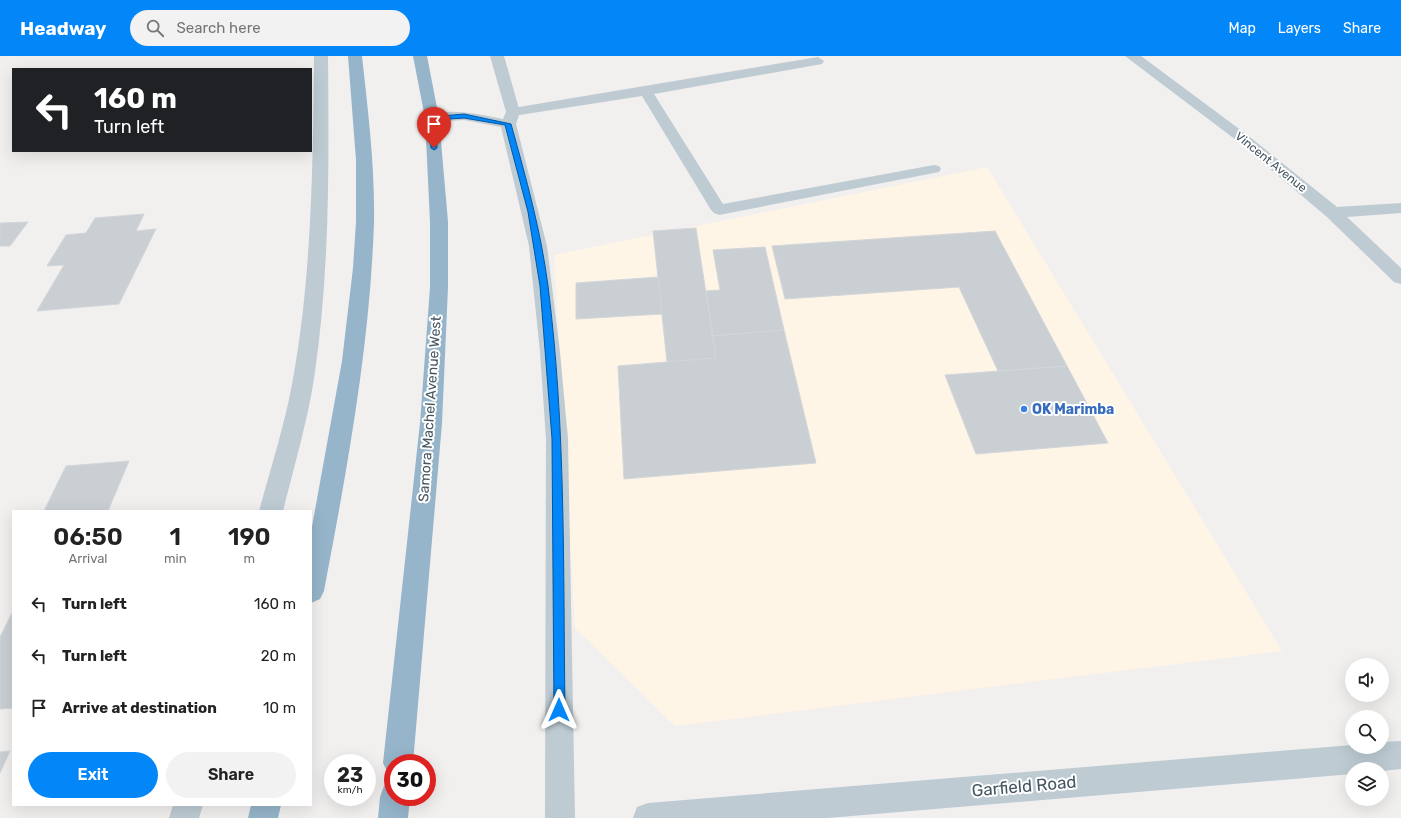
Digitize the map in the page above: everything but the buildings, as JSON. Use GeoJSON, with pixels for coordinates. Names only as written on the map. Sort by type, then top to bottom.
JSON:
{"type":"FeatureCollection","features":[{"type":"Feature","properties":{"kind":"highway"},"geometry":{"type":"LineString","coordinates":[[312,586],[328,508],[359,304],[365,222],[365,156],[355,56]]}},
{"type":"Feature","properties":{"kind":"highway","name":"Samora Machel Avenue West"},"geometry":{"type":"LineString","coordinates":[[399,754],[431,422],[439,287],[438,222],[432,118],[420,56]]}},
{"type":"Feature","properties":{"kind":"highway"},"geometry":{"type":"LineString","coordinates":[[263,818],[266,806]]}},
{"type":"Feature","properties":{"kind":"highway"},"geometry":{"type":"LineString","coordinates":[[393,818],[394,806]]}},
{"type":"Feature","properties":{"kind":"street"},"geometry":{"type":"LineString","coordinates":[[271,510],[293,428],[306,362],[320,199],[321,56]]}},
{"type":"Feature","properties":{"kind":"street"},"geometry":{"type":"LineString","coordinates":[[497,56],[538,246],[550,352],[556,439],[560,818]]}},
{"type":"Feature","properties":{"kind":"street","name":"Vincent Avenue"},"geometry":{"type":"LineString","coordinates":[[1132,56],[1240,136],[1333,213],[1401,278]]}},
{"type":"Feature","properties":{"kind":"street"},"geometry":{"type":"LineString","coordinates":[[432,118],[464,116],[511,118]]}},
{"type":"Feature","properties":{"kind":"street"},"geometry":{"type":"LineString","coordinates":[[1333,213],[1401,208]]}},
{"type":"Feature","properties":{"kind":"street","name":"Garfield Road"},"geometry":{"type":"LineString","coordinates":[[648,818],[1401,755]]}},
{"type":"Feature","properties":{"kind":"street"},"geometry":{"type":"LineString","coordinates":[[184,818],[188,806]]}},
{"type":"Feature","properties":{"kind":"lane"},"geometry":{"type":"LineString","coordinates":[[511,118],[646,91],[818,61]]}},
{"type":"Feature","properties":{"kind":"lane"},"geometry":{"type":"LineString","coordinates":[[646,91],[719,210],[934,169]]}},
{"type":"Feature","properties":{"kind":"shaded area"},"geometry":{"type":"Polygon","coordinates":[[[987,167],[1282,651],[675,726],[575,628],[554,255],[987,167]]]}},
{"type":"Feature","properties":{"kind":"place","name":"OK Marimba"},"geometry":{"type":"Point","coordinates":[1024,409]}},
{"type":"Feature","properties":{"kind":"route"},"geometry":{"type":"LineString","coordinates":[[434,148],[432,118],[464,116],[508,124],[531,212],[544,286],[556,439],[559,556],[559,710]]}}]}
